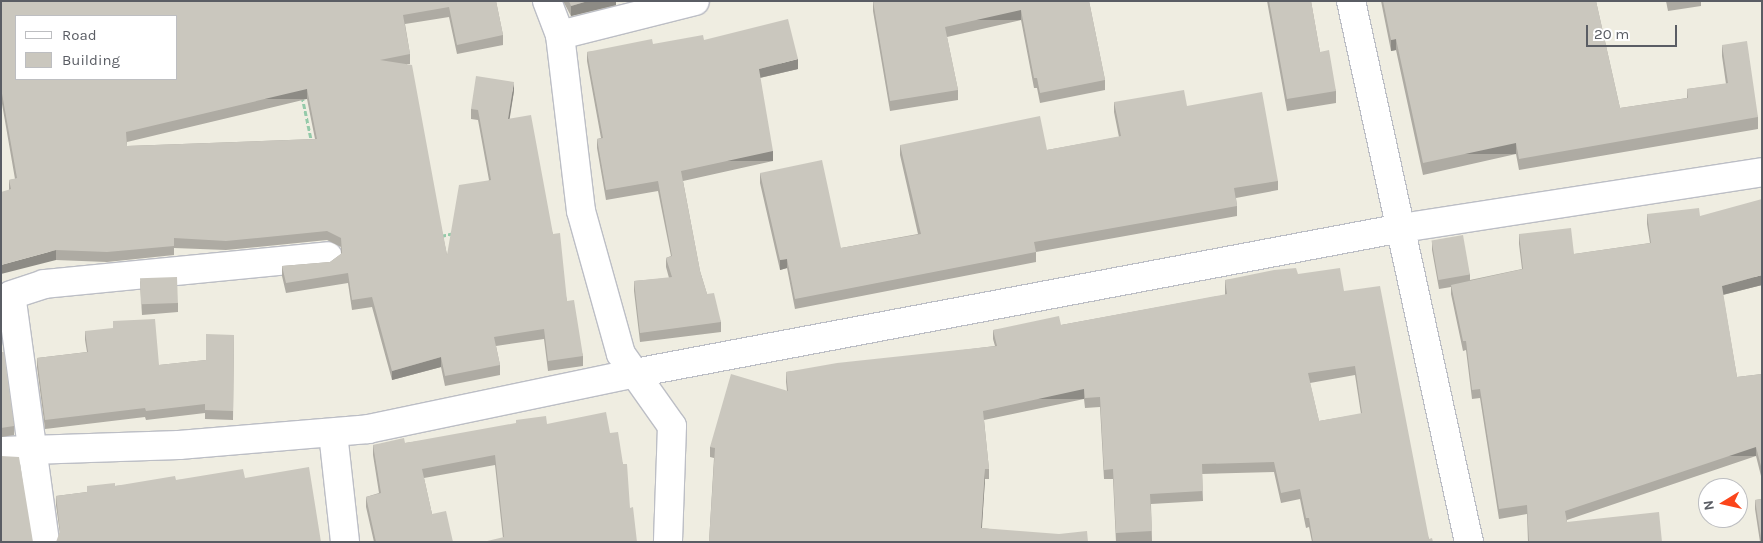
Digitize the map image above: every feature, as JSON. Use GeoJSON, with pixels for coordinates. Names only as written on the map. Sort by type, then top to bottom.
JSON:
{"type":"FeatureCollection","features":[{"type":"Feature","properties":{"kind":"street"},"geometry":{"type":"LineString","coordinates":[[547,1],[560,36],[581,211],[621,354],[672,426],[668,542]]}},
{"type":"Feature","properties":{"kind":"street"},"geometry":{"type":"LineString","coordinates":[[560,36],[695,1]]}},
{"type":"Feature","properties":{"kind":"street"},"geometry":{"type":"LineString","coordinates":[[1351,1],[1469,542]]}},
{"type":"Feature","properties":{"kind":"street"},"geometry":{"type":"LineString","coordinates":[[1,451],[179,445],[368,429],[635,373],[1402,228],[1762,172]]}},
{"type":"Feature","properties":{"kind":"street"},"geometry":{"type":"LineString","coordinates":[[45,542],[34,449],[11,295],[44,284],[328,256]]}},
{"type":"Feature","properties":{"kind":"street"},"geometry":{"type":"LineString","coordinates":[[333,433],[345,542]]}},
{"type":"Feature","properties":{"kind":"path"},"geometry":{"type":"LineString","coordinates":[[300,91],[314,152]]}},
{"type":"Feature","properties":{"kind":"path"},"geometry":{"type":"LineString","coordinates":[[438,236],[457,233]]}},
{"type":"Feature","properties":{"kind":"building"},"geometry":{"type":"Polygon","coordinates":[[[1,1],[496,1],[503,35],[457,45],[449,7],[403,15],[410,54],[380,60],[412,65],[447,255],[459,185],[491,180],[478,110],[471,109],[476,76],[514,82],[508,119],[531,115],[553,234],[560,233],[567,301],[574,300],[583,356],[548,361],[544,329],[494,337],[500,365],[445,376],[441,357],[392,371],[372,297],[352,300],[348,273],[286,283],[282,266],[330,262],[342,253],[341,238],[327,231],[226,241],[174,238],[174,246],[107,252],[56,250],[1,265],[1,192],[11,189],[9,180],[17,178],[1,88],[1,1]],[[307,89],[126,132],[127,146],[317,139],[307,89]]]}},
{"type":"Feature","properties":{"kind":"building"},"geometry":{"type":"Polygon","coordinates":[[[569,1],[588,1],[571,6],[569,1]]]}},
{"type":"Feature","properties":{"kind":"building"},"geometry":{"type":"Polygon","coordinates":[[[873,1],[1089,1],[1105,80],[1040,93],[1037,78],[1034,78],[1021,10],[945,27],[958,90],[890,101],[873,1]]]}},
{"type":"Feature","properties":{"kind":"building"},"geometry":{"type":"Polygon","coordinates":[[[1269,1],[1311,1],[1320,52],[1329,50],[1336,91],[1287,99],[1269,1]]]}},
{"type":"Feature","properties":{"kind":"building"},"geometry":{"type":"Polygon","coordinates":[[[1383,1],[1596,1],[1620,108],[1688,98],[1687,89],[1728,83],[1722,45],[1747,41],[1758,117],[1519,159],[1516,143],[1423,163],[1396,39],[1391,40],[1383,1]]]}},
{"type":"Feature","properties":{"kind":"building"},"geometry":{"type":"Polygon","coordinates":[[[788,19],[798,59],[759,69],[773,151],[681,171],[700,271],[707,294],[714,293],[721,322],[640,333],[634,281],[672,277],[666,258],[672,256],[658,181],[606,190],[597,139],[603,138],[587,52],[652,39],[653,44],[703,35],[704,40],[788,19]]]}},
{"type":"Feature","properties":{"kind":"building"},"geometry":{"type":"Polygon","coordinates":[[[1184,90],[1187,106],[1262,92],[1278,181],[1234,188],[1237,206],[1034,242],[1036,252],[795,299],[787,259],[780,260],[760,173],[822,160],[841,248],[921,234],[900,145],[1040,116],[1047,150],[1121,136],[1114,102],[1184,90]]]}},
{"type":"Feature","properties":{"kind":"building"},"geometry":{"type":"Polygon","coordinates":[[[1762,199],[1762,275],[1722,286],[1737,377],[1762,374],[1762,470],[1756,447],[1565,511],[1567,522],[1659,512],[1662,542],[1529,542],[1527,505],[1499,509],[1480,389],[1472,390],[1466,341],[1463,341],[1451,285],[1523,269],[1519,234],[1571,228],[1574,254],[1651,243],[1647,214],[1699,208],[1700,216],[1762,199]]]}},
{"type":"Feature","properties":{"kind":"building"},"geometry":{"type":"Polygon","coordinates":[[[1463,235],[1470,274],[1438,280],[1431,241],[1463,235]]]}},
{"type":"Feature","properties":{"kind":"building"},"geometry":{"type":"Polygon","coordinates":[[[1296,268],[1298,274],[1340,268],[1344,291],[1380,286],[1429,539],[1432,538],[1433,542],[1313,542],[1309,518],[1306,518],[1300,489],[1281,493],[1274,462],[1202,464],[1203,491],[1150,494],[1152,531],[1116,533],[1113,469],[1104,470],[1100,397],[1085,398],[1084,389],[983,411],[989,469],[985,469],[981,528],[1059,534],[1087,531],[1088,542],[709,542],[715,448],[710,447],[731,374],[788,391],[786,372],[837,363],[997,346],[993,330],[1059,316],[1061,325],[1227,294],[1225,280],[1274,270],[1296,268]],[[1355,366],[1308,373],[1319,421],[1362,413],[1355,366]]]}},
{"type":"Feature","properties":{"kind":"building"},"geometry":{"type":"Polygon","coordinates":[[[177,277],[178,303],[141,304],[140,278],[177,277]]]}},
{"type":"Feature","properties":{"kind":"building"},"geometry":{"type":"Polygon","coordinates":[[[155,319],[159,365],[206,360],[206,334],[234,335],[233,411],[205,410],[205,404],[146,411],[145,408],[45,420],[37,358],[88,352],[85,331],[113,328],[113,321],[155,319]]]}},
{"type":"Feature","properties":{"kind":"building"},"geometry":{"type":"Polygon","coordinates":[[[1,352],[4,352],[14,426],[1,428],[1,352]]]}},
{"type":"Feature","properties":{"kind":"building"},"geometry":{"type":"Polygon","coordinates":[[[606,412],[610,433],[618,432],[623,464],[627,464],[630,508],[633,507],[637,542],[483,542],[504,537],[495,455],[422,469],[432,514],[446,511],[453,542],[376,542],[366,497],[381,493],[373,445],[404,438],[405,443],[516,423],[516,420],[546,416],[547,424],[606,412]]]}},
{"type":"Feature","properties":{"kind":"building"},"geometry":{"type":"Polygon","coordinates":[[[1,456],[19,457],[33,542],[1,542],[1,456]]]}},
{"type":"Feature","properties":{"kind":"building"},"geometry":{"type":"Polygon","coordinates":[[[309,467],[321,542],[56,542],[60,531],[56,496],[87,492],[87,486],[115,483],[115,486],[175,476],[176,480],[243,469],[245,478],[309,467]]]}},
{"type":"Feature","properties":{"kind":"building"},"geometry":{"type":"Polygon","coordinates":[[[1762,499],[1762,538],[1761,538],[1755,500],[1762,499]]]}}]}
